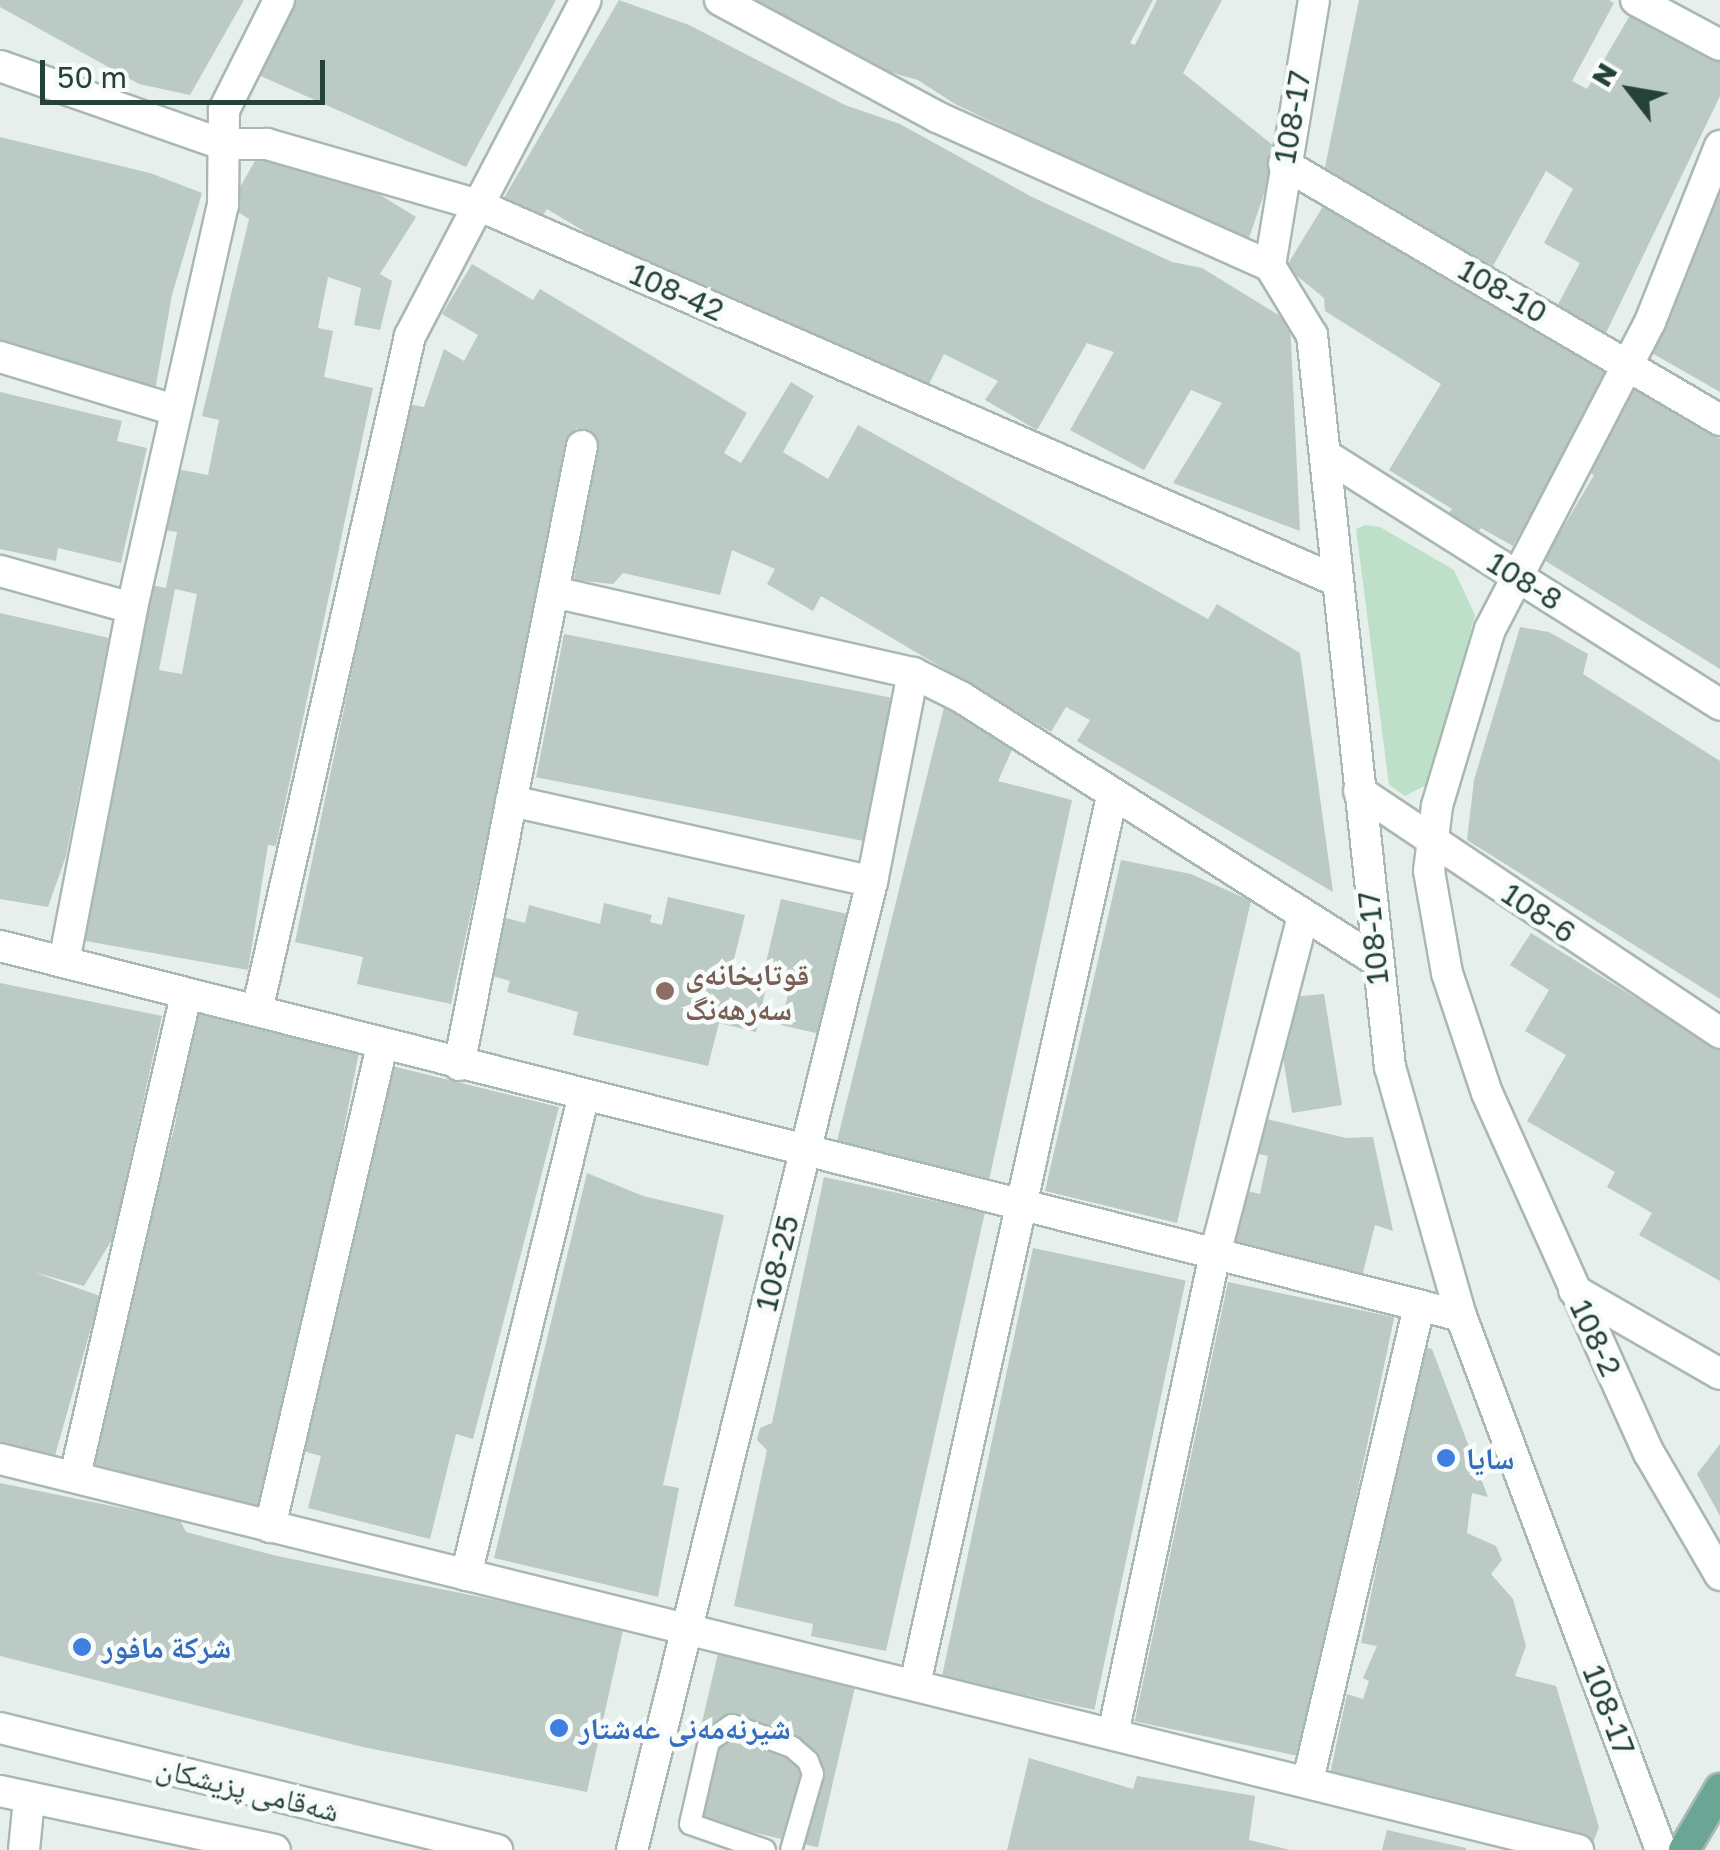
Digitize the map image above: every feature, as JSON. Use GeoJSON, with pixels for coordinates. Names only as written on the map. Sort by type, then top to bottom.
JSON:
{"type":"FeatureCollection","features":[{"type":"Feature","properties":{"kind":"main road"},"geometry":{"type":"LineString","coordinates":[[1684,1850],[1720,1789]]}},
{"type":"Feature","properties":{"kind":"main road"},"geometry":{"type":"LineString","coordinates":[[1712,1850],[1720,1798]]}},
{"type":"Feature","properties":{"kind":"street"},"geometry":{"type":"LineString","coordinates":[[64,962],[132,608],[223,205],[221,144],[230,94],[279,0]]}},
{"type":"Feature","properties":{"kind":"street"},"geometry":{"type":"LineString","coordinates":[[257,1011],[398,371],[424,304],[586,0]]}},
{"type":"Feature","properties":{"kind":"street"},"geometry":{"type":"LineString","coordinates":[[720,0],[937,117],[1270,266]]}},
{"type":"Feature","properties":{"kind":"street"},"geometry":{"type":"LineString","coordinates":[[1636,0],[1720,46]]}},
{"type":"Feature","properties":{"kind":"street","name":"108-17"},"geometry":{"type":"LineString","coordinates":[[1312,1],[1270,266],[1308,322],[1330,458],[1335,580],[1390,1067],[1461,1316],[1662,1850]]}},
{"type":"Feature","properties":{"kind":"street","name":"108-42"},"geometry":{"type":"LineString","coordinates":[[0,66],[221,144],[267,144],[478,205],[1335,580]]}},
{"type":"Feature","properties":{"kind":"street","name":"108-2"},"geometry":{"type":"LineString","coordinates":[[1720,146],[1629,365],[1480,656],[1431,841],[1437,932],[1487,1093],[1649,1453],[1720,1575]]}},
{"type":"Feature","properties":{"kind":"street","name":"108-10"},"geometry":{"type":"LineString","coordinates":[[1284,164],[1720,420]]}},
{"type":"Feature","properties":{"kind":"street"},"geometry":{"type":"LineString","coordinates":[[0,357],[174,410]]}},
{"type":"Feature","properties":{"kind":"street"},"geometry":{"type":"LineString","coordinates":[[459,1065],[582,446]]}},
{"type":"Feature","properties":{"kind":"street","name":"108-8"},"geometry":{"type":"LineString","coordinates":[[1330,458],[1720,705]]}},
{"type":"Feature","properties":{"kind":"street"},"geometry":{"type":"LineString","coordinates":[[0,571],[132,608]]}},
{"type":"Feature","properties":{"kind":"street"},"geometry":{"type":"LineString","coordinates":[[553,592],[914,673],[962,697],[1375,960]]}},
{"type":"Feature","properties":{"kind":"street","name":"108-25"},"geometry":{"type":"LineString","coordinates":[[632,1850],[872,882],[914,673]]}},
{"type":"Feature","properties":{"kind":"street","name":"108-6"},"geometry":{"type":"LineString","coordinates":[[1359,791],[1720,1034]]}},
{"type":"Feature","properties":{"kind":"street"},"geometry":{"type":"LineString","coordinates":[[916,1684],[1112,796]]}},
{"type":"Feature","properties":{"kind":"street"},"geometry":{"type":"LineString","coordinates":[[511,801],[872,882]]}},
{"type":"Feature","properties":{"kind":"street"},"geometry":{"type":"LineString","coordinates":[[1113,1734],[1214,1258],[1303,916]]}},
{"type":"Feature","properties":{"kind":"street"},"geometry":{"type":"LineString","coordinates":[[0,946],[1214,1258],[1461,1316]]}},
{"type":"Feature","properties":{"kind":"street"},"geometry":{"type":"LineString","coordinates":[[74,1476],[186,994]]}},
{"type":"Feature","properties":{"kind":"street"},"geometry":{"type":"LineString","coordinates":[[270,1527],[382,1044]]}},
{"type":"Feature","properties":{"kind":"street"},"geometry":{"type":"LineString","coordinates":[[466,1575],[584,1096]]}},
{"type":"Feature","properties":{"kind":"street"},"geometry":{"type":"LineString","coordinates":[[1574,1290],[1720,1374]]}},
{"type":"Feature","properties":{"kind":"street"},"geometry":{"type":"LineString","coordinates":[[1308,1780],[1419,1306]]}},
{"type":"Feature","properties":{"kind":"street"},"geometry":{"type":"LineString","coordinates":[[0,1459],[1308,1780],[1578,1850]]}},
{"type":"Feature","properties":{"kind":"street","name":"شەقامی پزیشکان"},"geometry":{"type":"LineString","coordinates":[[0,1728],[497,1850]]}},
{"type":"Feature","properties":{"kind":"street"},"geometry":{"type":"LineString","coordinates":[[15,1795],[24,1850]]}},
{"type":"Feature","properties":{"kind":"street","name":"شەقامی پزیشکان"},"geometry":{"type":"LineString","coordinates":[[15,1795],[275,1850]]}},
{"type":"Feature","properties":{"kind":"lane"},"geometry":{"type":"LineString","coordinates":[[765,1850],[690,1824],[709,1742],[732,1725],[792,1747],[808,1760],[813,1774],[791,1850]]}},
{"type":"Feature","properties":{"kind":"green space"},"geometry":{"type":"Polygon","coordinates":[[[1365,525],[1380,527],[1454,570],[1475,615],[1430,783],[1405,796],[1389,785],[1356,529],[1365,525]]]}},
{"type":"Feature","properties":{"kind":"building"},"geometry":{"type":"Polygon","coordinates":[[[0,0],[244,0],[190,95],[139,84],[0,7],[0,0]]]}},
{"type":"Feature","properties":{"kind":"building"},"geometry":{"type":"Polygon","coordinates":[[[292,0],[556,0],[466,167],[254,73],[292,0]]]}},
{"type":"Feature","properties":{"kind":"building"},"geometry":{"type":"Polygon","coordinates":[[[619,0],[689,25],[845,105],[900,124],[1032,197],[1172,262],[1202,268],[1290,322],[1300,531],[1173,483],[1222,403],[1191,390],[1144,470],[1070,430],[1114,352],[1087,343],[1037,430],[985,400],[998,381],[944,354],[925,392],[648,270],[547,209],[538,222],[501,203],[619,0]]]}},
{"type":"Feature","properties":{"kind":"building"},"geometry":{"type":"Polygon","coordinates":[[[737,0],[1153,0],[1130,43],[1135,45],[1157,0],[1222,0],[1183,73],[1279,150],[1247,244],[955,104],[918,80],[878,69],[737,0]]]}},
{"type":"Feature","properties":{"kind":"building"},"geometry":{"type":"Polygon","coordinates":[[[1359,0],[1609,0],[1614,3],[1572,81],[1587,89],[1633,10],[1720,56],[1720,96],[1605,335],[1555,310],[1580,263],[1544,243],[1573,189],[1546,171],[1493,266],[1324,172],[1359,0]]]}},
{"type":"Feature","properties":{"kind":"building"},"geometry":{"type":"Polygon","coordinates":[[[0,137],[150,173],[202,193],[172,295],[154,396],[0,346],[0,137]]]}},
{"type":"Feature","properties":{"kind":"building"},"geometry":{"type":"Polygon","coordinates":[[[262,149],[361,183],[416,217],[380,274],[392,281],[380,330],[354,325],[361,288],[328,277],[318,328],[333,331],[324,377],[373,388],[276,846],[268,845],[248,970],[80,940],[151,585],[166,588],[177,532],[165,530],[177,469],[208,475],[219,420],[202,416],[249,219],[229,206],[262,149]],[[175,589],[159,670],[182,674],[197,594],[175,589]]]}},
{"type":"Feature","properties":{"kind":"building"},"geometry":{"type":"Polygon","coordinates":[[[1720,191],[1720,392],[1645,349],[1720,191]]]}},
{"type":"Feature","properties":{"kind":"building"},"geometry":{"type":"Polygon","coordinates":[[[1325,203],[1611,372],[1513,546],[1481,528],[1475,537],[1445,519],[1452,509],[1389,470],[1441,384],[1325,311],[1324,298],[1286,267],[1325,203]]]}},
{"type":"Feature","properties":{"kind":"building"},"geometry":{"type":"Polygon","coordinates":[[[472,264],[533,300],[540,289],[747,413],[724,453],[741,463],[791,382],[814,396],[783,452],[828,479],[858,425],[1208,619],[1217,604],[1300,653],[1333,892],[1077,741],[1090,720],[1066,707],[1051,732],[821,596],[813,611],[767,584],[775,569],[732,550],[720,595],[623,573],[613,584],[574,580],[593,446],[591,436],[576,428],[451,1004],[357,984],[363,957],[295,942],[408,404],[424,407],[444,349],[464,361],[478,335],[442,314],[472,264]]]}},
{"type":"Feature","properties":{"kind":"building"},"geometry":{"type":"Polygon","coordinates":[[[1632,386],[1720,439],[1720,669],[1544,560],[1594,475],[1582,468],[1632,386]]]}},
{"type":"Feature","properties":{"kind":"building"},"geometry":{"type":"Polygon","coordinates":[[[0,392],[122,421],[117,441],[147,448],[121,563],[58,548],[56,561],[0,549],[0,392]]]}},
{"type":"Feature","properties":{"kind":"building"},"geometry":{"type":"Polygon","coordinates":[[[0,613],[109,638],[66,856],[48,907],[0,899],[0,613]]]}},
{"type":"Feature","properties":{"kind":"building"},"geometry":{"type":"Polygon","coordinates":[[[1520,627],[1549,632],[1588,654],[1583,674],[1720,761],[1720,999],[1467,840],[1474,780],[1520,627]]]}},
{"type":"Feature","properties":{"kind":"building"},"geometry":{"type":"Polygon","coordinates":[[[564,634],[905,700],[877,844],[536,777],[564,634]]]}},
{"type":"Feature","properties":{"kind":"building"},"geometry":{"type":"Polygon","coordinates":[[[944,707],[1015,743],[998,781],[1072,800],[989,1180],[836,1145],[944,707]]]}},
{"type":"Feature","properties":{"kind":"building"},"geometry":{"type":"Polygon","coordinates":[[[1121,860],[1191,874],[1251,901],[1177,1223],[1045,1191],[1121,860]]]}},
{"type":"Feature","properties":{"kind":"building"},"geometry":{"type":"Polygon","coordinates":[[[668,897],[745,915],[729,979],[766,988],[756,1032],[719,1023],[708,1066],[573,1035],[578,1012],[507,992],[510,981],[489,975],[506,918],[525,923],[529,905],[600,924],[604,903],[652,915],[650,922],[662,925],[668,897]]]}},
{"type":"Feature","properties":{"kind":"building"},"geometry":{"type":"Polygon","coordinates":[[[781,899],[847,914],[820,1034],[781,1025],[792,976],[764,971],[781,899]]]}},
{"type":"Feature","properties":{"kind":"building"},"geometry":{"type":"Polygon","coordinates":[[[1531,933],[1720,1050],[1720,1281],[1639,1235],[1652,1213],[1607,1187],[1615,1172],[1527,1121],[1566,1055],[1525,1031],[1549,990],[1510,965],[1531,933]]]}},
{"type":"Feature","properties":{"kind":"building"},"geometry":{"type":"Polygon","coordinates":[[[0,983],[162,1016],[113,1238],[84,1286],[33,1272],[100,1296],[54,1459],[0,1445],[0,983]]]}},
{"type":"Feature","properties":{"kind":"building"},"geometry":{"type":"Polygon","coordinates":[[[1324,994],[1342,1105],[1292,1113],[1281,1045],[1290,997],[1324,994]]]}},
{"type":"Feature","properties":{"kind":"building"},"geometry":{"type":"Polygon","coordinates":[[[196,1010],[359,1052],[303,1339],[255,1518],[83,1471],[175,1125],[196,1010]]]}},
{"type":"Feature","properties":{"kind":"building"},"geometry":{"type":"Polygon","coordinates":[[[392,1066],[559,1107],[473,1439],[456,1434],[430,1539],[308,1508],[321,1456],[299,1450],[392,1066]]]}},
{"type":"Feature","properties":{"kind":"building"},"geometry":{"type":"Polygon","coordinates":[[[1263,1118],[1346,1138],[1373,1137],[1393,1231],[1375,1225],[1362,1277],[1234,1244],[1248,1191],[1260,1194],[1268,1156],[1255,1153],[1263,1118]]]}},
{"type":"Feature","properties":{"kind":"building"},"geometry":{"type":"Polygon","coordinates":[[[587,1173],[643,1196],[724,1215],[663,1485],[679,1488],[658,1597],[494,1558],[587,1173]]]}},
{"type":"Feature","properties":{"kind":"building"},"geometry":{"type":"Polygon","coordinates":[[[824,1177],[985,1212],[886,1651],[811,1636],[813,1624],[734,1606],[767,1450],[757,1440],[760,1428],[772,1423],[824,1177]]]}},
{"type":"Feature","properties":{"kind":"building"},"geometry":{"type":"Polygon","coordinates":[[[1033,1248],[1186,1280],[1094,1710],[942,1677],[1033,1248]]]}},
{"type":"Feature","properties":{"kind":"building"},"geometry":{"type":"Polygon","coordinates":[[[1228,1282],[1394,1317],[1301,1757],[1135,1721],[1228,1282]]]}},
{"type":"Feature","properties":{"kind":"building"},"geometry":{"type":"Polygon","coordinates":[[[1422,1346],[1432,1349],[1488,1497],[1472,1493],[1467,1533],[1496,1546],[1502,1560],[1491,1574],[1513,1599],[1526,1646],[1515,1676],[1556,1686],[1599,1827],[1591,1848],[1330,1774],[1347,1694],[1363,1699],[1369,1681],[1363,1678],[1377,1646],[1361,1643],[1422,1346]]]}},
{"type":"Feature","properties":{"kind":"building"},"geometry":{"type":"Polygon","coordinates":[[[1720,1444],[1720,1516],[1697,1474],[1720,1444]]]}},
{"type":"Feature","properties":{"kind":"building"},"geometry":{"type":"Polygon","coordinates":[[[0,1483],[180,1520],[186,1532],[277,1556],[624,1626],[587,1792],[363,1747],[0,1656],[0,1483]]]}},
{"type":"Feature","properties":{"kind":"building"},"geometry":{"type":"Polygon","coordinates":[[[719,1649],[856,1681],[818,1847],[681,1816],[719,1649]]]}},
{"type":"Feature","properties":{"kind":"building"},"geometry":{"type":"Polygon","coordinates":[[[1029,1758],[1133,1789],[1137,1776],[1255,1796],[1249,1840],[1290,1850],[1007,1850],[1029,1758]]]}},
{"type":"Feature","properties":{"kind":"building"},"geometry":{"type":"Polygon","coordinates":[[[1387,1830],[1466,1848],[1466,1850],[1382,1850],[1387,1830]]]}},
{"type":"Feature","properties":{"kind":"place","name":"قوتابخانەی سەرهەنگ"},"geometry":{"type":"Point","coordinates":[665,991]}},
{"type":"Feature","properties":{"kind":"place","name":"سايا"},"geometry":{"type":"Point","coordinates":[1446,1458]}},
{"type":"Feature","properties":{"kind":"place","name":"شركة مافور"},"geometry":{"type":"Point","coordinates":[82,1647]}},
{"type":"Feature","properties":{"kind":"place","name":"شیرنەمەنی عەشتار"},"geometry":{"type":"Point","coordinates":[559,1728]}}]}
